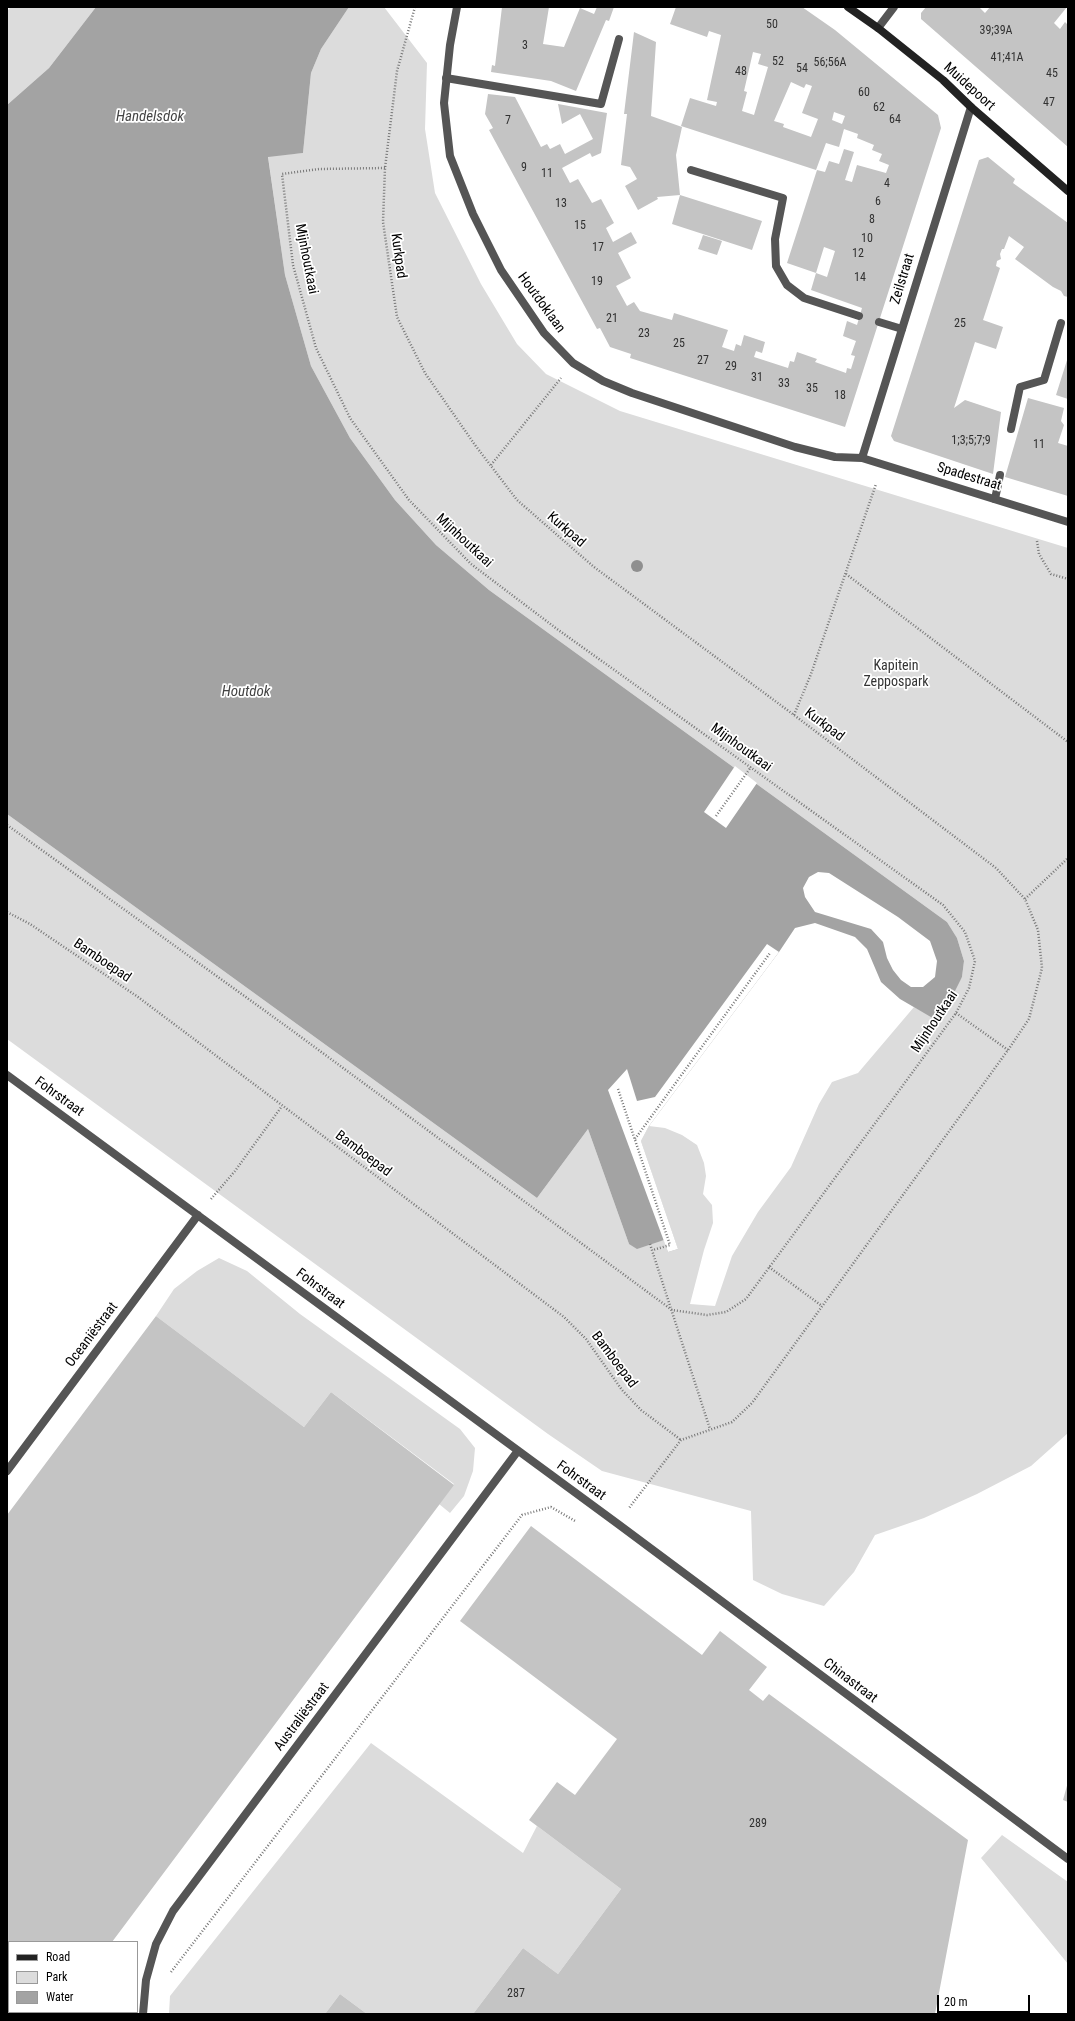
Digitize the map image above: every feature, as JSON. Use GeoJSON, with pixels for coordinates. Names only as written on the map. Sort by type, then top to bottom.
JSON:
{"type":"FeatureCollection","features":[{"type":"Feature","properties":{"kind":"street","name":"Houtdoklaan"},"geometry":{"type":"LineString","coordinates":[[456,7],[450,44],[444,103],[450,156],[473,214],[501,270],[544,333],[573,363],[603,381],[639,396],[795,447],[835,457],[862,458]]}},
{"type":"Feature","properties":{"kind":"street","name":"Muidepoort"},"geometry":{"type":"LineString","coordinates":[[848,7],[878,28],[943,80],[970,107],[1068,191]]}},
{"type":"Feature","properties":{"kind":"street"},"geometry":{"type":"LineString","coordinates":[[878,28],[894,7]]}},
{"type":"Feature","properties":{"kind":"street"},"geometry":{"type":"LineString","coordinates":[[446,78],[601,104],[619,39]]}},
{"type":"Feature","properties":{"kind":"street","name":"Zeilstraat"},"geometry":{"type":"LineString","coordinates":[[862,458],[970,107]]}},
{"type":"Feature","properties":{"kind":"street"},"geometry":{"type":"LineString","coordinates":[[691,170],[783,198],[775,239],[776,266],[787,285],[804,298],[859,316]]}},
{"type":"Feature","properties":{"kind":"street"},"geometry":{"type":"LineString","coordinates":[[879,322],[902,329]]}},
{"type":"Feature","properties":{"kind":"street"},"geometry":{"type":"LineString","coordinates":[[1011,429],[1020,387],[1044,380],[1060,323]]}},
{"type":"Feature","properties":{"kind":"street","name":"Spadestraat"},"geometry":{"type":"LineString","coordinates":[[862,458],[1068,522]]}},
{"type":"Feature","properties":{"kind":"street"},"geometry":{"type":"LineString","coordinates":[[994,499],[1000,475]]}},
{"type":"Feature","properties":{"kind":"street","name":"Fohrstraat"},"geometry":{"type":"LineString","coordinates":[[7,1075],[517,1452],[618,1524]]}},
{"type":"Feature","properties":{"kind":"street","name":"Oceaniëstraat"},"geometry":{"type":"LineString","coordinates":[[7,1471],[198,1215]]}},
{"type":"Feature","properties":{"kind":"street","name":"Australiëstraat"},"geometry":{"type":"LineString","coordinates":[[143,2014],[146,1980],[156,1944],[173,1911],[517,1452]]}},
{"type":"Feature","properties":{"kind":"street","name":"Chinastraat"},"geometry":{"type":"LineString","coordinates":[[618,1524],[1068,1859]]}},
{"type":"Feature","properties":{"kind":"path","name":"Kurkpad"},"geometry":{"type":"LineString","coordinates":[[415,7],[397,71],[385,168],[383,222],[397,317],[425,373],[517,500],[594,567],[794,715],[996,868],[1025,899]]}},
{"type":"Feature","properties":{"kind":"path","name":"Mijnhoutkaai"},"geometry":{"type":"LineString","coordinates":[[385,168],[319,169],[282,174],[295,272],[316,348],[347,411],[408,500],[471,564],[943,905],[965,932],[974,961],[969,988],[956,1013],[746,1299],[726,1312],[707,1315],[672,1310]]}},
{"type":"Feature","properties":{"kind":"path"},"geometry":{"type":"LineString","coordinates":[[491,465],[573,363]]}},
{"type":"Feature","properties":{"kind":"path"},"geometry":{"type":"LineString","coordinates":[[794,715],[811,674],[883,464]]}},
{"type":"Feature","properties":{"kind":"path"},"geometry":{"type":"LineString","coordinates":[[1037,542],[1039,554],[1051,574],[1068,579]]}},
{"type":"Feature","properties":{"kind":"path"},"geometry":{"type":"LineString","coordinates":[[846,574],[1068,742]]}},
{"type":"Feature","properties":{"kind":"path"},"geometry":{"type":"LineString","coordinates":[[716,816],[750,767]]}},
{"type":"Feature","properties":{"kind":"path"},"geometry":{"type":"LineString","coordinates":[[7,825],[286,1026],[672,1310]]}},
{"type":"Feature","properties":{"kind":"path"},"geometry":{"type":"LineString","coordinates":[[618,1524],[681,1440],[732,1422],[752,1403],[1029,1019],[1042,968],[1038,930],[1025,899],[1068,858]]}},
{"type":"Feature","properties":{"kind":"path","name":"Bamboepad"},"geometry":{"type":"LineString","coordinates":[[7,912],[30,924],[138,998],[564,1317],[586,1339],[622,1390],[641,1410],[681,1440]]}},
{"type":"Feature","properties":{"kind":"path"},"geometry":{"type":"LineString","coordinates":[[635,1139],[770,953]]}},
{"type":"Feature","properties":{"kind":"path"},"geometry":{"type":"LineString","coordinates":[[956,1013],[1008,1050]]}},
{"type":"Feature","properties":{"kind":"path"},"geometry":{"type":"LineString","coordinates":[[618,1089],[670,1246],[652,1250]]}},
{"type":"Feature","properties":{"kind":"path"},"geometry":{"type":"LineString","coordinates":[[198,1215],[235,1170],[282,1106]]}},
{"type":"Feature","properties":{"kind":"path"},"geometry":{"type":"LineString","coordinates":[[650,1244],[710,1429]]}},
{"type":"Feature","properties":{"kind":"path"},"geometry":{"type":"LineString","coordinates":[[769,1267],[822,1306]]}},
{"type":"Feature","properties":{"kind":"path"},"geometry":{"type":"LineString","coordinates":[[166,1977],[522,1515],[551,1507],[578,1522]]}},
{"type":"Feature","properties":{"kind":"green space"},"geometry":{"type":"Polygon","coordinates":[[[11,7],[96,7],[49,68],[7,105],[7,11],[11,7]]]}},
{"type":"Feature","properties":{"kind":"green space","name":"Kapitein Zeppospark"},"geometry":{"type":"Polygon","coordinates":[[[349,7],[384,7],[427,63],[425,129],[435,193],[481,284],[517,344],[546,374],[620,411],[1068,548],[1068,1433],[1031,1466],[977,1494],[924,1518],[875,1535],[854,1572],[824,1606],[782,1594],[753,1580],[751,1511],[602,1471],[548,1434],[7,1039],[7,814],[537,1198],[588,1129],[629,1244],[664,1240],[678,1249],[641,1141],[649,1126],[665,1128],[682,1135],[697,1145],[704,1163],[706,1176],[703,1194],[712,1205],[713,1223],[704,1250],[690,1304],[715,1306],[732,1256],[758,1212],[791,1167],[819,1104],[832,1082],[858,1073],[914,1007],[936,1019],[962,977],[964,961],[957,938],[947,922],[489,590],[436,545],[395,500],[350,438],[311,366],[285,275],[268,156],[303,153],[311,73],[321,49],[349,7]]]}},
{"type":"Feature","properties":{"kind":"green space"},"geometry":{"type":"Polygon","coordinates":[[[219,1258],[247,1271],[300,1314],[460,1429],[475,1448],[473,1471],[464,1496],[450,1513],[439,1504],[454,1484],[331,1392],[304,1427],[156,1316],[174,1289],[197,1271],[219,1258]]]}},
{"type":"Feature","properties":{"kind":"green space"},"geometry":{"type":"Polygon","coordinates":[[[371,1743],[523,1853],[537,1826],[621,1889],[558,1974],[523,1948],[473,2014],[367,2014],[340,1994],[325,2014],[169,2014],[170,1996],[371,1743]]]}},
{"type":"Feature","properties":{"kind":"green space"},"geometry":{"type":"Polygon","coordinates":[[[1002,1835],[1068,1882],[1068,1964],[981,1858],[1002,1835]]]}},
{"type":"Feature","properties":{"kind":"water","name":"Houtdok"},"geometry":{"type":"Polygon","coordinates":[[[96,7],[349,7],[321,49],[311,73],[303,153],[268,157],[285,275],[311,366],[350,438],[395,500],[436,545],[489,590],[947,922],[957,938],[964,961],[962,977],[953,995],[936,1020],[900,999],[881,982],[867,949],[855,937],[815,923],[795,928],[779,952],[649,1126],[641,1141],[678,1249],[668,1252],[664,1240],[637,1249],[629,1244],[588,1129],[537,1198],[7,814],[7,105],[49,68],[96,7]],[[818,872],[809,877],[803,888],[805,897],[815,912],[871,929],[883,942],[887,958],[893,970],[901,980],[911,987],[923,987],[935,977],[937,961],[930,941],[898,917],[829,873],[818,872]]]}},
{"type":"Feature","properties":{"kind":"pier"},"geometry":{"type":"Polygon","coordinates":[[[735,766],[757,783],[726,828],[704,812],[735,766]]]}},
{"type":"Feature","properties":{"kind":"pier"},"geometry":{"type":"Polygon","coordinates":[[[767,944],[779,952],[649,1126],[641,1141],[678,1249],[668,1252],[608,1090],[627,1069],[637,1101],[655,1097],[767,944]]]}},
{"type":"Feature","properties":{"kind":"building"},"geometry":{"type":"Polygon","coordinates":[[[502,7],[549,7],[543,44],[564,47],[580,8],[594,14],[597,7],[614,7],[609,21],[606,20],[576,91],[551,81],[491,72],[492,65],[495,66],[502,7]]]}},
{"type":"Feature","properties":{"kind":"building"},"geometry":{"type":"Polygon","coordinates":[[[676,7],[802,7],[835,30],[938,115],[941,128],[845,427],[630,358],[631,354],[610,347],[600,328],[597,329],[489,130],[493,128],[485,114],[488,94],[515,97],[541,147],[547,144],[550,149],[560,144],[565,154],[593,139],[580,114],[562,124],[558,104],[607,113],[601,153],[592,157],[590,153],[562,168],[570,183],[578,179],[592,203],[601,199],[614,223],[606,228],[613,242],[631,232],[637,243],[618,253],[631,278],[616,286],[627,306],[634,302],[640,311],[672,320],[674,313],[728,330],[722,347],[734,351],[736,344],[741,346],[744,335],[765,342],[762,353],[756,351],[754,357],[788,368],[790,361],[794,362],[797,352],[817,359],[815,362],[846,373],[847,368],[851,369],[855,356],[851,355],[856,341],[843,336],[847,321],[857,325],[862,308],[811,290],[816,273],[787,263],[817,170],[825,172],[829,161],[839,164],[844,149],[854,152],[845,180],[852,182],[857,165],[886,173],[889,165],[879,161],[882,154],[872,150],[874,145],[857,138],[858,134],[844,129],[839,147],[826,143],[816,170],[681,126],[690,98],[716,106],[717,102],[707,100],[721,35],[709,31],[707,37],[670,24],[676,7]],[[753,52],[744,91],[747,92],[742,111],[754,115],[768,67],[758,64],[761,54],[753,52]],[[791,82],[774,121],[784,124],[783,127],[811,137],[818,119],[802,113],[812,86],[806,84],[804,88],[791,82]],[[834,112],[832,120],[842,124],[845,116],[834,112]],[[824,247],[816,273],[827,277],[835,251],[824,247]]]}},
{"type":"Feature","properties":{"kind":"building"},"geometry":{"type":"Polygon","coordinates":[[[926,7],[979,7],[985,13],[990,7],[1067,7],[1054,23],[1060,29],[1065,22],[1068,25],[1068,147],[921,19],[921,13],[926,7]]]}},
{"type":"Feature","properties":{"kind":"building"},"geometry":{"type":"Polygon","coordinates":[[[634,32],[656,42],[651,116],[682,127],[676,155],[680,195],[657,197],[658,199],[638,210],[625,186],[637,179],[630,167],[621,165],[627,114],[624,114],[634,32]]]}},
{"type":"Feature","properties":{"kind":"building"},"geometry":{"type":"Polygon","coordinates":[[[988,157],[1015,179],[1013,183],[1068,223],[1068,297],[1064,296],[1061,291],[1053,287],[1015,259],[1024,247],[1009,236],[1004,249],[1002,249],[1000,254],[1001,259],[997,261],[996,266],[1000,268],[983,320],[1003,327],[996,349],[975,342],[954,408],[965,400],[1001,412],[993,474],[894,441],[891,436],[979,160],[988,157]]]}},
{"type":"Feature","properties":{"kind":"building"},"geometry":{"type":"Polygon","coordinates":[[[680,195],[762,221],[752,250],[672,224],[680,195]]]}},
{"type":"Feature","properties":{"kind":"building"},"geometry":{"type":"Polygon","coordinates":[[[703,235],[722,241],[717,255],[698,249],[703,235]]]}},
{"type":"Feature","properties":{"kind":"building"},"geometry":{"type":"Polygon","coordinates":[[[1068,357],[1068,399],[1056,395],[1068,357]]]}},
{"type":"Feature","properties":{"kind":"building"},"geometry":{"type":"Polygon","coordinates":[[[1028,398],[1064,408],[1061,421],[1064,425],[1058,443],[1068,446],[1068,496],[1005,477],[1028,398]]]}},
{"type":"Feature","properties":{"kind":"building"},"geometry":{"type":"Polygon","coordinates":[[[156,1316],[304,1427],[331,1392],[454,1485],[113,1941],[8,1941],[8,2013],[58,2014],[7,2014],[7,1515],[156,1316]]]}},
{"type":"Feature","properties":{"kind":"building"},"geometry":{"type":"Polygon","coordinates":[[[531,1526],[702,1655],[720,1631],[767,1667],[749,1690],[763,1701],[769,1694],[968,1840],[935,2014],[473,2014],[523,1948],[558,1974],[621,1889],[529,1820],[557,1782],[575,1795],[617,1739],[460,1621],[531,1526]]]}},
{"type":"Feature","properties":{"kind":"building"},"geometry":{"type":"Polygon","coordinates":[[[1068,1782],[1068,1802],[1063,1800],[1068,1782]]]}},
{"type":"Feature","properties":{"kind":"building"},"geometry":{"type":"Polygon","coordinates":[[[340,1994],[367,2014],[325,2014],[340,1994]]]}},
{"type":"Feature","properties":{"kind":"water label","name":"Handelsdok"},"geometry":{"type":"Point","coordinates":[150,117]}}]}
